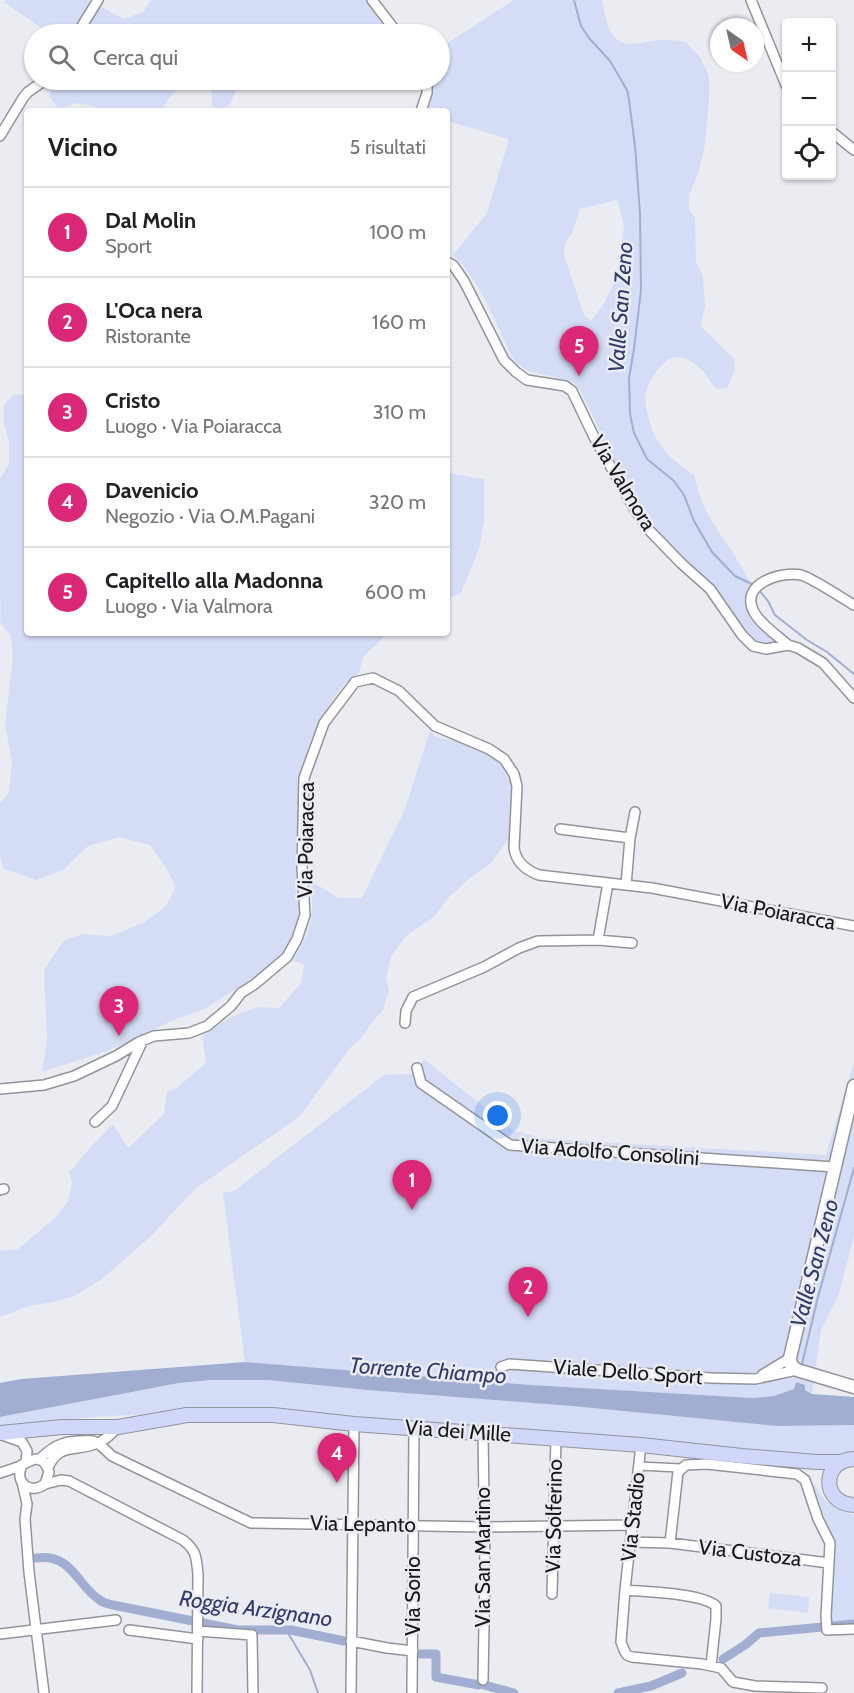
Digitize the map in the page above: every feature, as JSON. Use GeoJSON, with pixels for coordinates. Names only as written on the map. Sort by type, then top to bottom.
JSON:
{"type":"FeatureCollection","features":[{"type":"Feature","properties":{"kind":"main road","name":"Via dei Mille"},"geometry":{"type":"LineString","coordinates":[[0,1434],[62,1427],[118,1427],[187,1414],[273,1415],[354,1424],[641,1444],[800,1461],[850,1459]]}},
{"type":"Feature","properties":{"kind":"main road","name":"Via dei Mille"},"geometry":{"type":"LineString","coordinates":[[830,1490],[829,1479],[833,1469],[850,1459]]}},
{"type":"Feature","properties":{"kind":"main road"},"geometry":{"type":"LineString","coordinates":[[800,1461],[819,1473],[836,1499],[853,1505]]}},
{"type":"Feature","properties":{"kind":"street"},"geometry":{"type":"LineString","coordinates":[[83,24],[98,0]]}},
{"type":"Feature","properties":{"kind":"street"},"geometry":{"type":"LineString","coordinates":[[372,0],[390,24]]}},
{"type":"Feature","properties":{"kind":"street"},"geometry":{"type":"LineString","coordinates":[[751,0],[782,75]]}},
{"type":"Feature","properties":{"kind":"street"},"geometry":{"type":"LineString","coordinates":[[0,136],[23,98],[33,90]]}},
{"type":"Feature","properties":{"kind":"street"},"geometry":{"type":"LineString","coordinates":[[422,108],[427,90]]}},
{"type":"Feature","properties":{"kind":"street"},"geometry":{"type":"LineString","coordinates":[[836,136],[854,150]]}},
{"type":"Feature","properties":{"kind":"street","name":"Via Valmora"},"geometry":{"type":"LineString","coordinates":[[450,264],[464,281],[504,360],[527,380],[565,386],[572,391],[594,437],[648,529],[710,589],[742,635],[753,646],[766,649],[788,645]]}},
{"type":"Feature","properties":{"kind":"street"},"geometry":{"type":"LineString","coordinates":[[854,605],[804,576],[786,574],[767,579],[754,590],[751,605],[755,615],[788,645],[798,648],[823,663],[854,698]]}},
{"type":"Feature","properties":{"kind":"street","name":"Via Poiaracca"},"geometry":{"type":"LineString","coordinates":[[0,1089],[44,1084],[74,1076],[143,1040],[154,1036],[189,1033],[207,1026],[231,1006],[241,993],[287,957],[297,939],[305,915],[302,867],[304,778],[324,723],[355,682],[373,678],[399,691],[435,726],[489,749],[504,759],[514,774],[517,786],[515,857],[527,870],[538,875],[683,894],[854,926]]}},
{"type":"Feature","properties":{"kind":"street"},"geometry":{"type":"LineString","coordinates":[[626,885],[634,812]]}},
{"type":"Feature","properties":{"kind":"street"},"geometry":{"type":"LineString","coordinates":[[560,829],[630,838]]}},
{"type":"Feature","properties":{"kind":"street"},"geometry":{"type":"LineString","coordinates":[[598,940],[608,883]]}},
{"type":"Feature","properties":{"kind":"street"},"geometry":{"type":"LineString","coordinates":[[405,1023],[406,1011],[413,997],[538,941],[598,940],[632,944]]}},
{"type":"Feature","properties":{"kind":"street"},"geometry":{"type":"LineString","coordinates":[[95,1122],[112,1106],[143,1040]]}},
{"type":"Feature","properties":{"kind":"street","name":"Via Adolfo Consolini"},"geometry":{"type":"LineString","coordinates":[[417,1068],[421,1083],[510,1145],[834,1167]]}},
{"type":"Feature","properties":{"kind":"street"},"geometry":{"type":"LineString","coordinates":[[854,1086],[790,1358],[791,1365],[797,1370],[854,1387]]}},
{"type":"Feature","properties":{"kind":"street"},"geometry":{"type":"LineString","coordinates":[[755,1379],[790,1358]]}},
{"type":"Feature","properties":{"kind":"street","name":"Viale Dello Sport"},"geometry":{"type":"LineString","coordinates":[[501,1366],[509,1364],[755,1379],[797,1370]]}},
{"type":"Feature","properties":{"kind":"street"},"geometry":{"type":"LineString","coordinates":[[351,1693],[354,1424]]}},
{"type":"Feature","properties":{"kind":"street"},"geometry":{"type":"LineString","coordinates":[[27,1504],[44,1485],[49,1476],[48,1468],[56,1454],[62,1450],[94,1445],[107,1438],[118,1427]]}},
{"type":"Feature","properties":{"kind":"street","name":"Via Sorio"},"geometry":{"type":"LineString","coordinates":[[412,1693],[414,1428]]}},
{"type":"Feature","properties":{"kind":"street","name":"Via San Martino"},"geometry":{"type":"LineString","coordinates":[[483,1433],[485,1569],[483,1680]]}},
{"type":"Feature","properties":{"kind":"street"},"geometry":{"type":"LineString","coordinates":[[0,1434],[22,1442],[27,1450],[19,1474],[27,1504],[25,1519],[44,1693]]}},
{"type":"Feature","properties":{"kind":"street"},"geometry":{"type":"LineString","coordinates":[[107,1438],[110,1455]]}},
{"type":"Feature","properties":{"kind":"street","name":"Via Solferino"},"geometry":{"type":"LineString","coordinates":[[552,1594],[556,1438]]}},
{"type":"Feature","properties":{"kind":"street"},"geometry":{"type":"LineString","coordinates":[[39,1460],[48,1450],[61,1443],[86,1441],[94,1445]]}},
{"type":"Feature","properties":{"kind":"street","name":"Via Stadio"},"geometry":{"type":"LineString","coordinates":[[641,1444],[621,1642],[627,1655],[721,1668],[733,1682],[775,1690],[822,1688]]}},
{"type":"Feature","properties":{"kind":"street","name":"Via Lepanto"},"geometry":{"type":"LineString","coordinates":[[94,1445],[110,1455],[251,1523],[483,1527],[633,1525]]}},
{"type":"Feature","properties":{"kind":"street"},"geometry":{"type":"LineString","coordinates":[[0,1473],[30,1460],[39,1460],[48,1468]]}},
{"type":"Feature","properties":{"kind":"street","name":"Via Custoza"},"geometry":{"type":"LineString","coordinates":[[670,1544],[680,1468],[686,1465],[707,1464],[797,1474],[806,1480],[818,1519],[830,1544],[827,1630],[854,1629]]}},
{"type":"Feature","properties":{"kind":"street"},"geometry":{"type":"LineString","coordinates":[[639,1466],[680,1468]]}},
{"type":"Feature","properties":{"kind":"street"},"geometry":{"type":"LineString","coordinates":[[0,1473],[21,1480],[33,1489],[61,1480],[69,1481],[192,1546],[198,1574],[197,1693]]}},
{"type":"Feature","properties":{"kind":"street","name":"Via Custoza"},"geometry":{"type":"LineString","coordinates":[[631,1542],[670,1544],[829,1563]]}},
{"type":"Feature","properties":{"kind":"street","name":"Via Stadio"},"geometry":{"type":"LineString","coordinates":[[625,1590],[711,1601],[716,1606],[711,1666]]}},
{"type":"Feature","properties":{"kind":"street"},"geometry":{"type":"LineString","coordinates":[[0,1634],[117,1620]]}},
{"type":"Feature","properties":{"kind":"street"},"geometry":{"type":"LineString","coordinates":[[129,1630],[198,1635],[252,1635],[254,1693]]}},
{"type":"Feature","properties":{"kind":"street"},"geometry":{"type":"LineString","coordinates":[[351,1641],[413,1651]]}},
{"type":"Feature","properties":{"kind":"shaded area"},"geometry":{"type":"Polygon","coordinates":[[[6,0],[88,0],[124,19],[143,12],[151,0],[376,0],[391,24],[36,24],[4,2],[6,0]]]}},
{"type":"Feature","properties":{"kind":"shaded area"},"geometry":{"type":"Polygon","coordinates":[[[514,0],[602,0],[609,28],[621,42],[634,44],[668,40],[686,42],[700,57],[709,75],[709,102],[705,144],[699,171],[689,195],[689,210],[695,217],[696,262],[703,276],[705,305],[701,327],[734,358],[735,370],[727,388],[716,389],[695,364],[683,358],[674,357],[665,362],[653,376],[646,392],[646,407],[653,432],[661,446],[676,462],[694,475],[710,518],[738,560],[754,590],[751,605],[788,645],[759,643],[751,638],[731,614],[714,587],[646,523],[581,391],[575,384],[528,371],[512,357],[479,290],[463,265],[453,255],[487,213],[509,139],[450,122],[450,108],[428,108],[431,90],[450,90],[450,42],[514,0]],[[617,200],[580,209],[572,233],[565,244],[564,255],[584,315],[591,321],[603,305],[618,276],[624,225],[617,200]]]}},
{"type":"Feature","properties":{"kind":"shaded area"},"geometry":{"type":"Polygon","coordinates":[[[51,90],[178,90],[163,108],[100,108],[76,104],[63,108],[57,107],[49,96],[51,90]]]}},
{"type":"Feature","properties":{"kind":"shaded area"},"geometry":{"type":"Polygon","coordinates":[[[211,90],[236,90],[229,105],[216,108],[212,105],[211,90]]]}},
{"type":"Feature","properties":{"kind":"shaded area"},"geometry":{"type":"Polygon","coordinates":[[[24,394],[24,636],[385,636],[363,657],[359,673],[346,682],[336,694],[308,748],[296,846],[299,915],[295,932],[282,955],[257,975],[205,1009],[173,1020],[107,1051],[42,1072],[47,1039],[44,970],[64,940],[84,934],[111,936],[143,923],[166,906],[176,887],[150,845],[119,837],[88,846],[63,870],[37,880],[4,869],[0,856],[0,803],[9,793],[12,761],[5,725],[13,657],[11,637],[0,622],[0,479],[9,464],[9,441],[3,420],[4,405],[13,395],[24,394]]]}},
{"type":"Feature","properties":{"kind":"shaded area"},"geometry":{"type":"Polygon","coordinates":[[[450,473],[484,479],[484,520],[479,549],[461,593],[450,598],[450,473]]]}},
{"type":"Feature","properties":{"kind":"shaded area"},"geometry":{"type":"Polygon","coordinates":[[[430,731],[436,737],[458,742],[489,755],[514,774],[514,841],[508,840],[490,864],[449,897],[434,917],[407,935],[391,956],[386,978],[389,990],[383,1010],[362,1037],[350,1048],[299,1117],[195,1189],[150,1237],[102,1279],[74,1296],[29,1306],[0,1317],[0,1251],[18,1249],[55,1218],[68,1201],[72,1181],[69,1173],[88,1150],[113,1124],[128,1148],[164,1114],[167,1092],[178,1087],[206,1063],[202,1036],[229,1018],[257,1007],[279,1008],[301,983],[304,965],[293,960],[304,940],[311,920],[310,880],[338,898],[362,898],[404,811],[430,731]]]}},
{"type":"Feature","properties":{"kind":"shaded area"},"geometry":{"type":"Polygon","coordinates":[[[424,1059],[514,1131],[545,1139],[826,1155],[854,1062],[854,1236],[839,1294],[821,1330],[812,1394],[795,1382],[794,1389],[774,1396],[753,1398],[531,1385],[245,1362],[223,1193],[234,1191],[384,1075],[414,1074],[424,1059]]]}},
{"type":"Feature","properties":{"kind":"shaded area"},"geometry":{"type":"Polygon","coordinates":[[[245,1362],[531,1385],[753,1398],[774,1396],[794,1389],[796,1382],[805,1385],[805,1390],[812,1394],[854,1397],[854,1425],[777,1426],[268,1380],[211,1380],[179,1383],[0,1417],[0,1383],[21,1379],[245,1362]]]}},
{"type":"Feature","properties":{"kind":"shaded area"},"geometry":{"type":"Polygon","coordinates":[[[211,1380],[268,1380],[777,1426],[854,1425],[854,1463],[187,1412],[92,1417],[0,1428],[0,1417],[179,1383],[211,1380]]]}},
{"type":"Feature","properties":{"kind":"shaded area"},"geometry":{"type":"Polygon","coordinates":[[[811,1483],[827,1502],[854,1515],[854,1632],[830,1632],[835,1544],[811,1483]]]}},
{"type":"Feature","properties":{"kind":"shaded area"},"geometry":{"type":"Polygon","coordinates":[[[770,1593],[809,1597],[808,1613],[768,1608],[770,1593]]]}},
{"type":"Feature","properties":{"kind":"waterway","name":"Valle San Zeno"},"geometry":{"type":"LineString","coordinates":[[574,0],[581,26],[610,61],[627,90],[629,100],[640,214],[641,290],[629,378],[630,414],[634,433],[647,459],[674,481],[684,495],[694,521],[712,552],[735,576],[754,585]]}},
{"type":"Feature","properties":{"kind":"waterway","name":"Valle San Zeno"},"geometry":{"type":"LineString","coordinates":[[758,589],[768,601],[775,615],[854,674]]}},
{"type":"Feature","properties":{"kind":"waterway","name":"Valle San Zeno"},"geometry":{"type":"LineString","coordinates":[[802,1364],[854,1168]]}},
{"type":"Feature","properties":{"kind":"waterway","name":"Roggia Arzignano"},"geometry":{"type":"LineString","coordinates":[[36,1558],[50,1558],[65,1565],[93,1595],[108,1604],[238,1630],[291,1630],[344,1641]]}},
{"type":"Feature","properties":{"kind":"waterway","name":"Roggia Arzignano"},"geometry":{"type":"LineString","coordinates":[[723,1659],[759,1633],[854,1624]]}},
{"type":"Feature","properties":{"kind":"waterway"},"geometry":{"type":"LineString","coordinates":[[288,1633],[310,1670],[318,1693]]}},
{"type":"Feature","properties":{"kind":"waterway","name":"Roggia Arzignano"},"geometry":{"type":"LineString","coordinates":[[418,1654],[436,1654],[436,1677],[479,1685]]}},
{"type":"Feature","properties":{"kind":"waterway","name":"Roggia Arzignano"},"geometry":{"type":"LineString","coordinates":[[618,1693],[651,1686],[682,1673]]}},
{"type":"Feature","properties":{"kind":"waterway","name":"Roggia Arzignano"},"geometry":{"type":"LineString","coordinates":[[484,1685],[514,1693]]}},
{"type":"Feature","properties":{"kind":"place","name":"Capitello alla Madonna"},"geometry":{"type":"Point","coordinates":[579,376]}},
{"type":"Feature","properties":{"kind":"place","name":"Cristo"},"geometry":{"type":"Point","coordinates":[119,1036]}},
{"type":"Feature","properties":{"kind":"place","name":"Dal Molin"},"geometry":{"type":"Point","coordinates":[412,1210]}},
{"type":"Feature","properties":{"kind":"place","name":"L'Oca nera"},"geometry":{"type":"Point","coordinates":[528,1317]}},
{"type":"Feature","properties":{"kind":"place","name":"Davenicio"},"geometry":{"type":"Point","coordinates":[337,1483]}},
{"type":"Feature","properties":{"kind":"water label","name":"Torrente Chiampo"},"geometry":{"type":"Point","coordinates":[428,1370]}}]}
